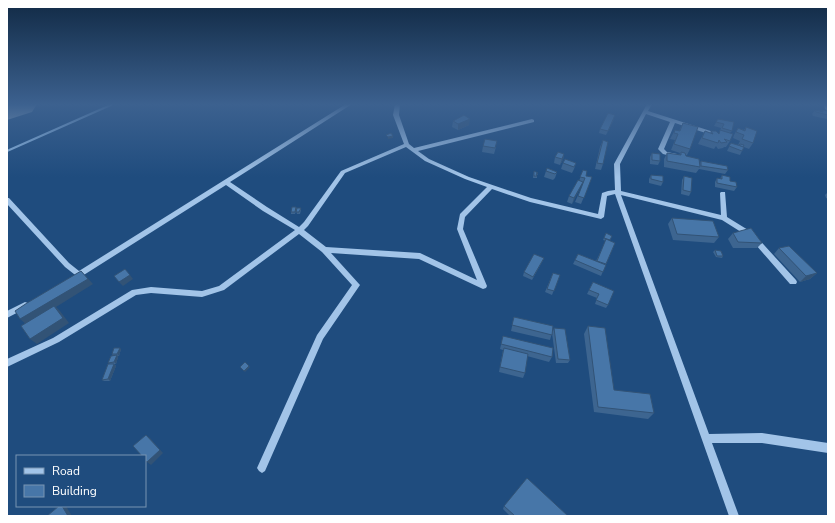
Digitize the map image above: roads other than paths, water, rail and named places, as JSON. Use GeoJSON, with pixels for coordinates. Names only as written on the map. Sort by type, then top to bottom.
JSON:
{"type":"FeatureCollection","features":[{"type":"Feature","properties":{"kind":"street"},"geometry":{"type":"LineString","coordinates":[[7,200],[67,265],[76,277],[311,128]]}},
{"type":"Feature","properties":{"kind":"street"},"geometry":{"type":"LineString","coordinates":[[401,128],[407,145],[427,160],[467,178],[530,200],[601,217],[604,195],[618,192],[724,218],[751,235],[793,282]]}},
{"type":"Feature","properties":{"kind":"street"},"geometry":{"type":"LineString","coordinates":[[413,150],[502,128]]}},
{"type":"Feature","properties":{"kind":"street"},"geometry":{"type":"LineString","coordinates":[[635,128],[617,164],[618,192],[734,516]]}},
{"type":"Feature","properties":{"kind":"street"},"geometry":{"type":"LineString","coordinates":[[670,128],[661,149],[665,153],[682,157]]}},
{"type":"Feature","properties":{"kind":"street"},"geometry":{"type":"LineString","coordinates":[[696,128],[723,137]]}},
{"type":"Feature","properties":{"kind":"street"},"geometry":{"type":"LineString","coordinates":[[7,363],[56,340],[135,292],[151,290],[202,294],[216,291],[300,230],[312,217],[343,172],[407,145]]}},
{"type":"Feature","properties":{"kind":"street"},"geometry":{"type":"LineString","coordinates":[[226,182],[265,209],[300,230],[324,250],[356,285],[320,337],[262,468]]}},
{"type":"Feature","properties":{"kind":"street"},"geometry":{"type":"LineString","coordinates":[[324,250],[420,256],[483,286],[460,229],[462,216],[491,187]]}},
{"type":"Feature","properties":{"kind":"street"},"geometry":{"type":"LineString","coordinates":[[722,193],[724,218]]}},
{"type":"Feature","properties":{"kind":"street"},"geometry":{"type":"LineString","coordinates":[[7,315],[33,300]]}},
{"type":"Feature","properties":{"kind":"street"},"geometry":{"type":"LineString","coordinates":[[706,439],[762,438],[828,448]]}},
{"type":"Feature","properties":{"kind":"waterway"},"geometry":{"type":"LineString","coordinates":[[7,151],[58,128]]}}]}
